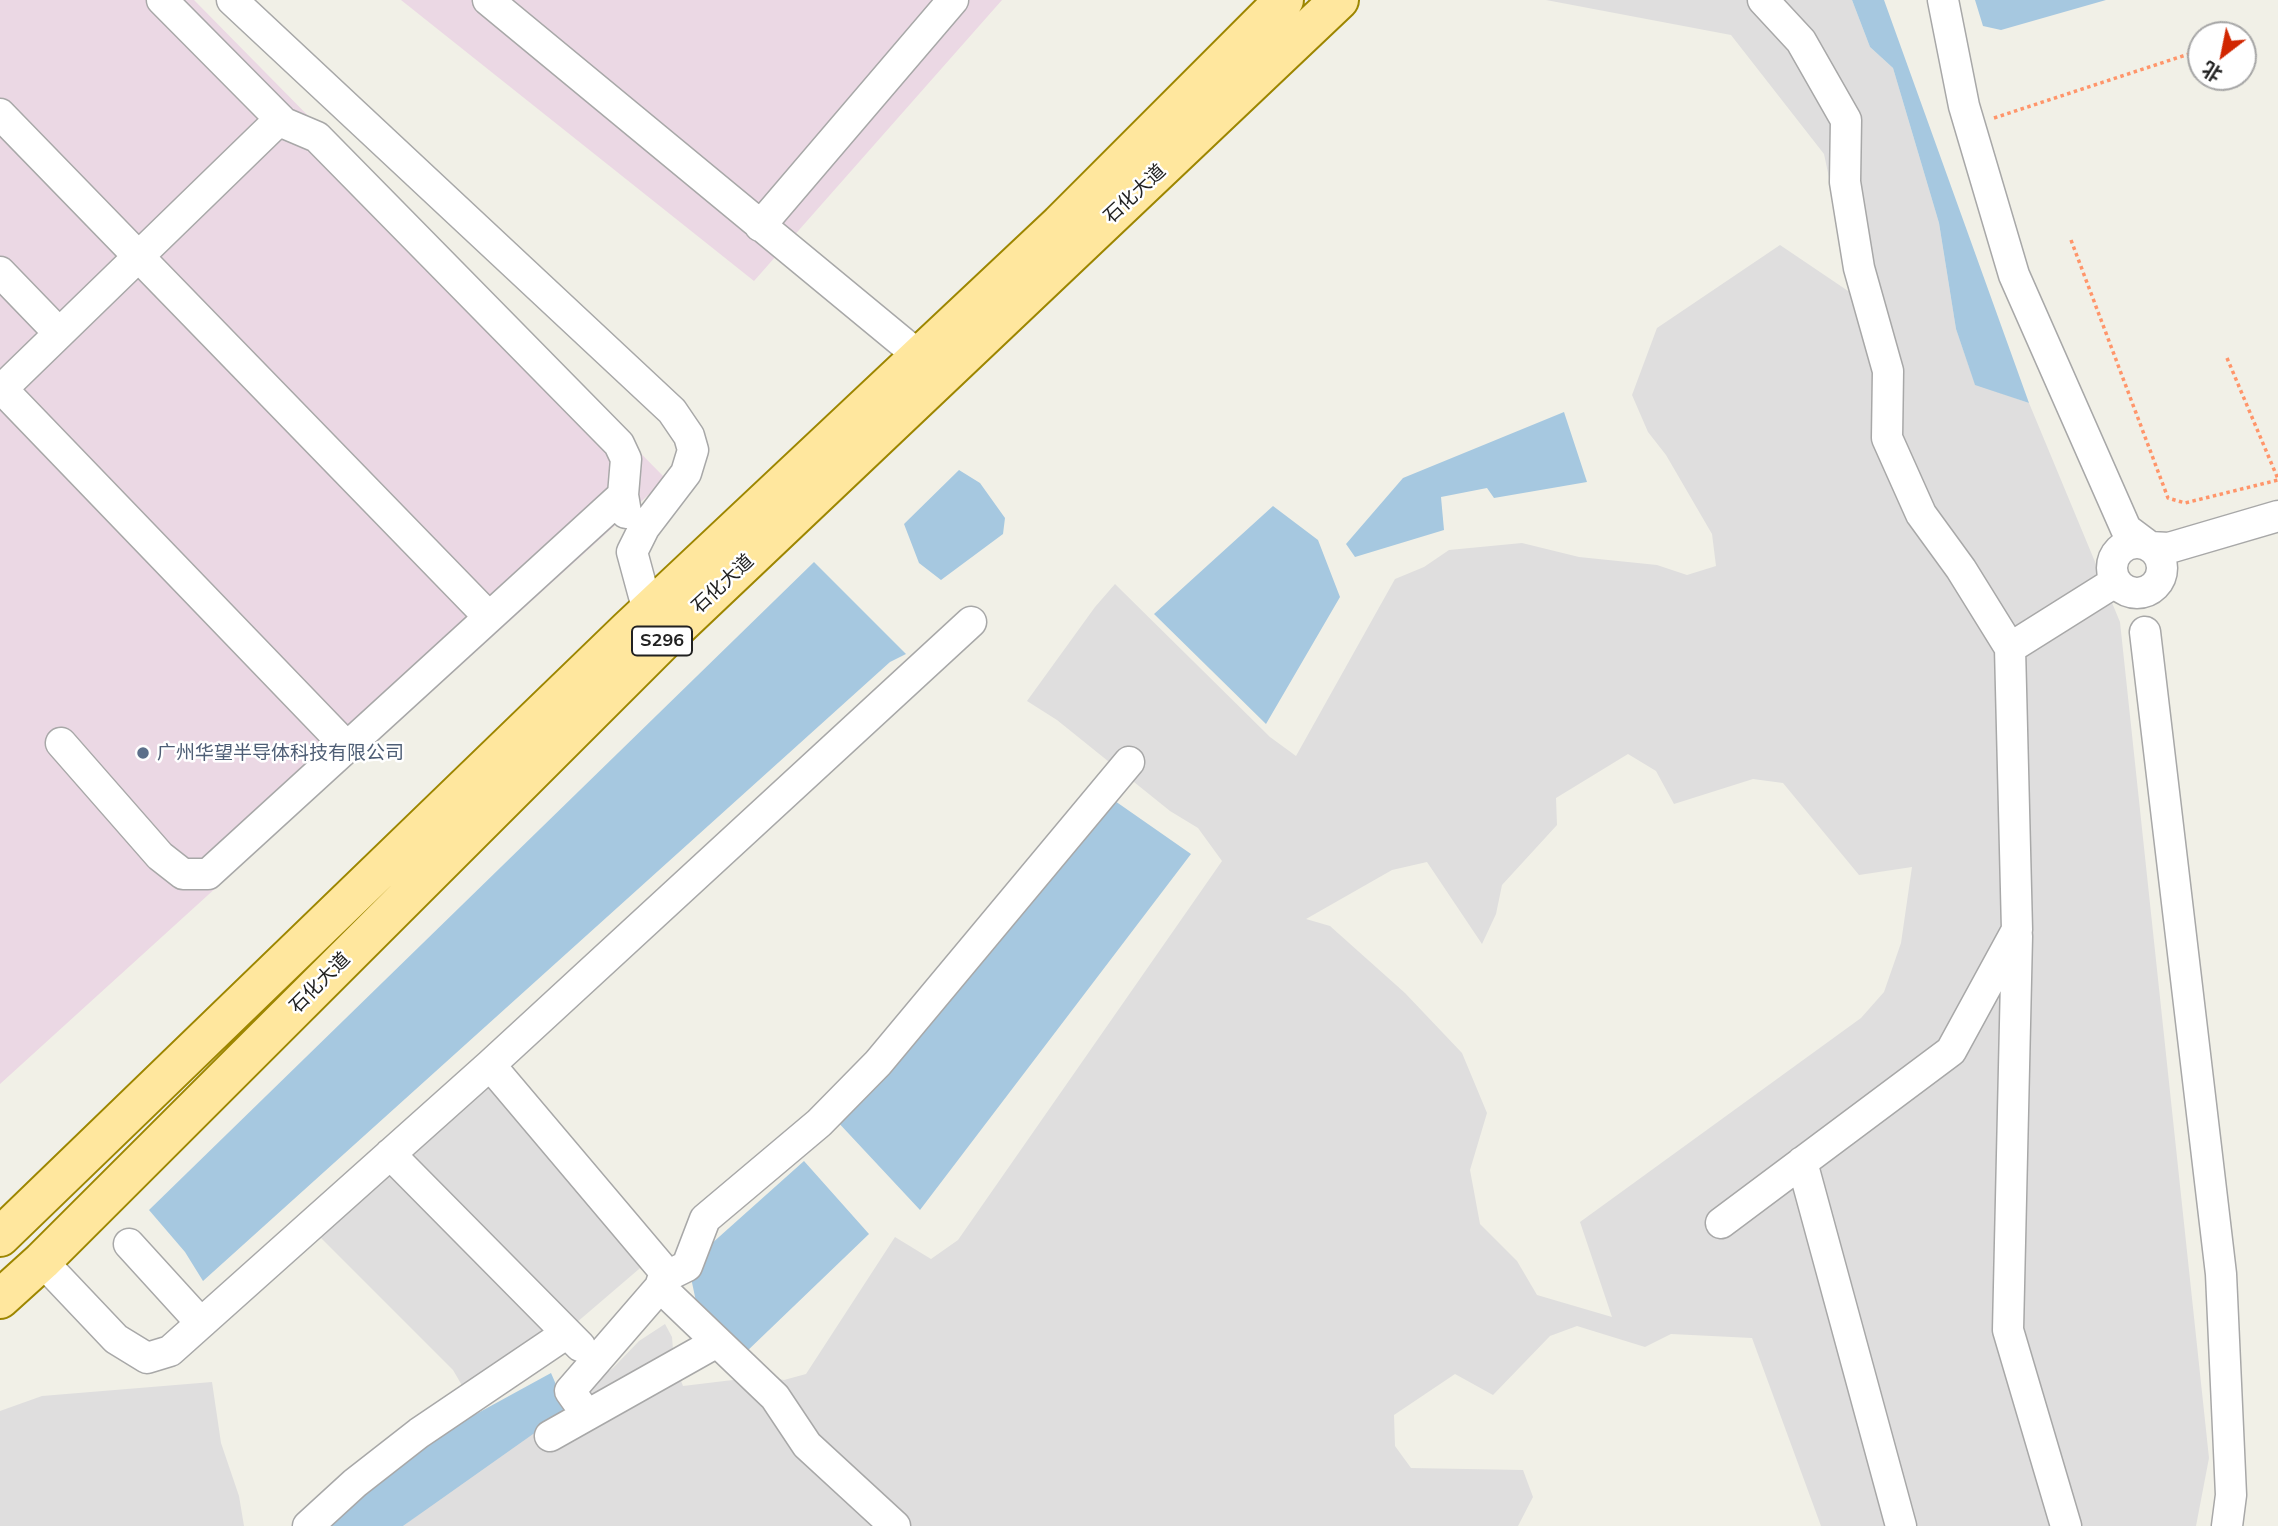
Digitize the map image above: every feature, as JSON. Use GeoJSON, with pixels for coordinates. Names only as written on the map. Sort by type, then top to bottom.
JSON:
{"type":"FeatureCollection","features":[{"type":"Feature","properties":{"kind":"main road","name":"石化大道"},"geometry":{"type":"LineString","coordinates":[[0,1298],[42,1261],[919,356],[1060,224],[1283,0]]}},
{"type":"Feature","properties":{"kind":"main road","name":"石化大道"},"geometry":{"type":"LineString","coordinates":[[0,1237],[1328,3]]}},
{"type":"Feature","properties":{"kind":"street"},"geometry":{"type":"LineString","coordinates":[[162,0],[279,119],[317,137],[619,444],[625,459],[623,495],[629,531],[636,544]]}},
{"type":"Feature","properties":{"kind":"street"},"geometry":{"type":"LineString","coordinates":[[232,0],[672,411],[689,436],[693,450],[686,473],[644,528],[632,551],[658,623]]}},
{"type":"Feature","properties":{"kind":"street"},"geometry":{"type":"LineString","coordinates":[[488,0],[919,356]]}},
{"type":"Feature","properties":{"kind":"street"},"geometry":{"type":"LineString","coordinates":[[760,226],[953,0]]}},
{"type":"Feature","properties":{"kind":"street"},"geometry":{"type":"LineString","coordinates":[[1763,0],[1801,41],[1846,120],[1846,182],[1859,268],[1888,371],[1887,438],[1921,514],[1961,569],[2010,648],[2017,930],[2008,1330],[2066,1526]]}},
{"type":"Feature","properties":{"kind":"street"},"geometry":{"type":"LineString","coordinates":[[1943,0],[1964,106],[2014,275],[2117,513],[2126,529],[2150,547],[2161,560],[2159,581],[2145,632]]}},
{"type":"Feature","properties":{"kind":"street"},"geometry":{"type":"LineString","coordinates":[[0,114],[489,617]]}},
{"type":"Feature","properties":{"kind":"street"},"geometry":{"type":"LineString","coordinates":[[279,119],[1,390],[347,747]]}},
{"type":"Feature","properties":{"kind":"street"},"geometry":{"type":"LineString","coordinates":[[0,272],[60,333]]}},
{"type":"Feature","properties":{"kind":"street"},"geometry":{"type":"LineString","coordinates":[[61,743],[160,856],[183,874],[208,874],[623,495]]}},
{"type":"Feature","properties":{"kind":"street"},"geometry":{"type":"LineString","coordinates":[[2117,513],[2116,576],[2134,604],[2145,632],[2221,1274],[2231,1495],[2228,1526]]}},
{"type":"Feature","properties":{"kind":"street"},"geometry":{"type":"LineString","coordinates":[[2116,576],[2118,551],[2133,543],[2169,548],[2278,516]]}},
{"type":"Feature","properties":{"kind":"street"},"geometry":{"type":"LineString","coordinates":[[2116,576],[2135,594],[2151,590],[2174,555],[2186,544]]}},
{"type":"Feature","properties":{"kind":"street"},"geometry":{"type":"LineString","coordinates":[[2010,648],[2116,576]]}},
{"type":"Feature","properties":{"kind":"street"},"geometry":{"type":"LineString","coordinates":[[42,1261],[116,1339],[147,1358],[170,1351],[490,1065],[971,622]]}},
{"type":"Feature","properties":{"kind":"street"},"geometry":{"type":"LineString","coordinates":[[587,1415],[570,1391],[662,1280],[687,1266],[705,1219],[819,1123],[878,1063],[1129,762]]}},
{"type":"Feature","properties":{"kind":"street"},"geometry":{"type":"LineString","coordinates":[[1721,1223],[1951,1051],[2017,930]]}},
{"type":"Feature","properties":{"kind":"street"},"geometry":{"type":"LineString","coordinates":[[490,1065],[662,1280],[718,1342],[775,1397],[807,1445],[895,1526]]}},
{"type":"Feature","properties":{"kind":"street"},"geometry":{"type":"LineString","coordinates":[[390,1154],[596,1362]]}},
{"type":"Feature","properties":{"kind":"street"},"geometry":{"type":"LineString","coordinates":[[1802,1162],[1901,1526]]}},
{"type":"Feature","properties":{"kind":"street"},"geometry":{"type":"LineString","coordinates":[[129,1244],[201,1323]]}},
{"type":"Feature","properties":{"kind":"street"},"geometry":{"type":"LineString","coordinates":[[308,1526],[355,1483],[419,1433],[567,1333]]}},
{"type":"Feature","properties":{"kind":"street"},"geometry":{"type":"LineString","coordinates":[[550,1436],[718,1342]]}},
{"type":"Feature","properties":{"kind":"path"},"geometry":{"type":"LineString","coordinates":[[1964,106],[1996,119],[2187,55]]}},
{"type":"Feature","properties":{"kind":"path"},"geometry":{"type":"LineString","coordinates":[[2071,240],[2168,498],[2185,503],[2278,479],[2227,358]]}},
{"type":"Feature","properties":{"kind":"shaded area"},"geometry":{"type":"Polygon","coordinates":[[[0,0],[194,0],[666,479],[0,1084],[0,0]]]}},
{"type":"Feature","properties":{"kind":"shaded area"},"geometry":{"type":"Polygon","coordinates":[[[401,0],[1002,0],[754,281],[401,0]]]}},
{"type":"Feature","properties":{"kind":"shaded area"},"geometry":{"type":"Polygon","coordinates":[[[1546,0],[1852,0],[1870,47],[1893,68],[1939,223],[1956,329],[1975,384],[2029,403],[2120,622],[2209,1458],[2196,1526],[1821,1526],[1752,1338],[1671,1334],[1645,1347],[1577,1326],[1550,1336],[1493,1395],[1455,1374],[1394,1415],[1395,1446],[1411,1468],[1523,1470],[1533,1497],[1518,1526],[403,1526],[613,1368],[639,1341],[665,1324],[672,1337],[674,1362],[683,1386],[766,1376],[784,1380],[806,1374],[895,1237],[931,1259],[958,1240],[1222,861],[1198,828],[1170,811],[1057,720],[1027,701],[1095,607],[1115,584],[1270,737],[1296,756],[1395,579],[1424,567],[1449,550],[1522,543],[1579,557],[1657,565],[1687,575],[1716,566],[1712,534],[1666,455],[1648,432],[1632,395],[1657,328],[1780,245],[1854,295],[1824,154],[1731,35],[1546,0]],[[1628,754],[1556,798],[1557,825],[1502,885],[1496,914],[1482,944],[1427,862],[1392,870],[1306,919],[1330,926],[1405,993],[1462,1053],[1487,1113],[1470,1170],[1480,1224],[1517,1261],[1537,1295],[1612,1317],[1580,1222],[1861,1018],[1884,992],[1901,943],[1912,867],[1859,875],[1783,783],[1753,779],[1674,804],[1656,771],[1628,754]]]}},
{"type":"Feature","properties":{"kind":"shaded area"},"geometry":{"type":"Polygon","coordinates":[[[467,1066],[481,1067],[646,1263],[485,1401],[474,1406],[453,1370],[320,1237],[442,1111],[452,1083],[467,1066]]]}},
{"type":"Feature","properties":{"kind":"shaded area"},"geometry":{"type":"Polygon","coordinates":[[[212,1382],[221,1443],[239,1496],[244,1526],[0,1526],[0,1411],[42,1396],[212,1382]]]}},
{"type":"Feature","properties":{"kind":"water"},"geometry":{"type":"Polygon","coordinates":[[[1852,0],[1884,0],[2029,403],[1975,385],[1956,329],[1939,223],[1893,68],[1870,47],[1852,0]]]}},
{"type":"Feature","properties":{"kind":"water"},"geometry":{"type":"Polygon","coordinates":[[[1975,0],[2106,0],[2001,30],[1983,26],[1975,0]]]}},
{"type":"Feature","properties":{"kind":"water"},"geometry":{"type":"Polygon","coordinates":[[[1564,412],[1587,482],[1494,498],[1487,488],[1441,497],[1444,530],[1355,557],[1346,544],[1403,478],[1564,412]]]}},
{"type":"Feature","properties":{"kind":"water"},"geometry":{"type":"Polygon","coordinates":[[[959,470],[980,483],[1005,518],[1003,534],[941,580],[919,563],[904,524],[959,470]]]}},
{"type":"Feature","properties":{"kind":"water"},"geometry":{"type":"Polygon","coordinates":[[[1273,506],[1318,540],[1340,597],[1266,724],[1154,614],[1273,506]]]}},
{"type":"Feature","properties":{"kind":"water"},"geometry":{"type":"Polygon","coordinates":[[[814,562],[906,654],[890,662],[203,1281],[185,1252],[149,1210],[814,562]]]}},
{"type":"Feature","properties":{"kind":"water"},"geometry":{"type":"Polygon","coordinates":[[[1115,801],[1191,854],[920,1210],[835,1119],[1115,801]]]}},
{"type":"Feature","properties":{"kind":"water"},"geometry":{"type":"Polygon","coordinates":[[[804,1161],[869,1234],[744,1354],[698,1311],[690,1273],[710,1245],[804,1161]]]}},
{"type":"Feature","properties":{"kind":"water"},"geometry":{"type":"Polygon","coordinates":[[[551,1373],[567,1410],[403,1526],[312,1526],[392,1460],[551,1373]]]}},
{"type":"Feature","properties":{"kind":"place","name":"广州华望半导体科技有限公司"},"geometry":{"type":"Point","coordinates":[143,753]}}]}
